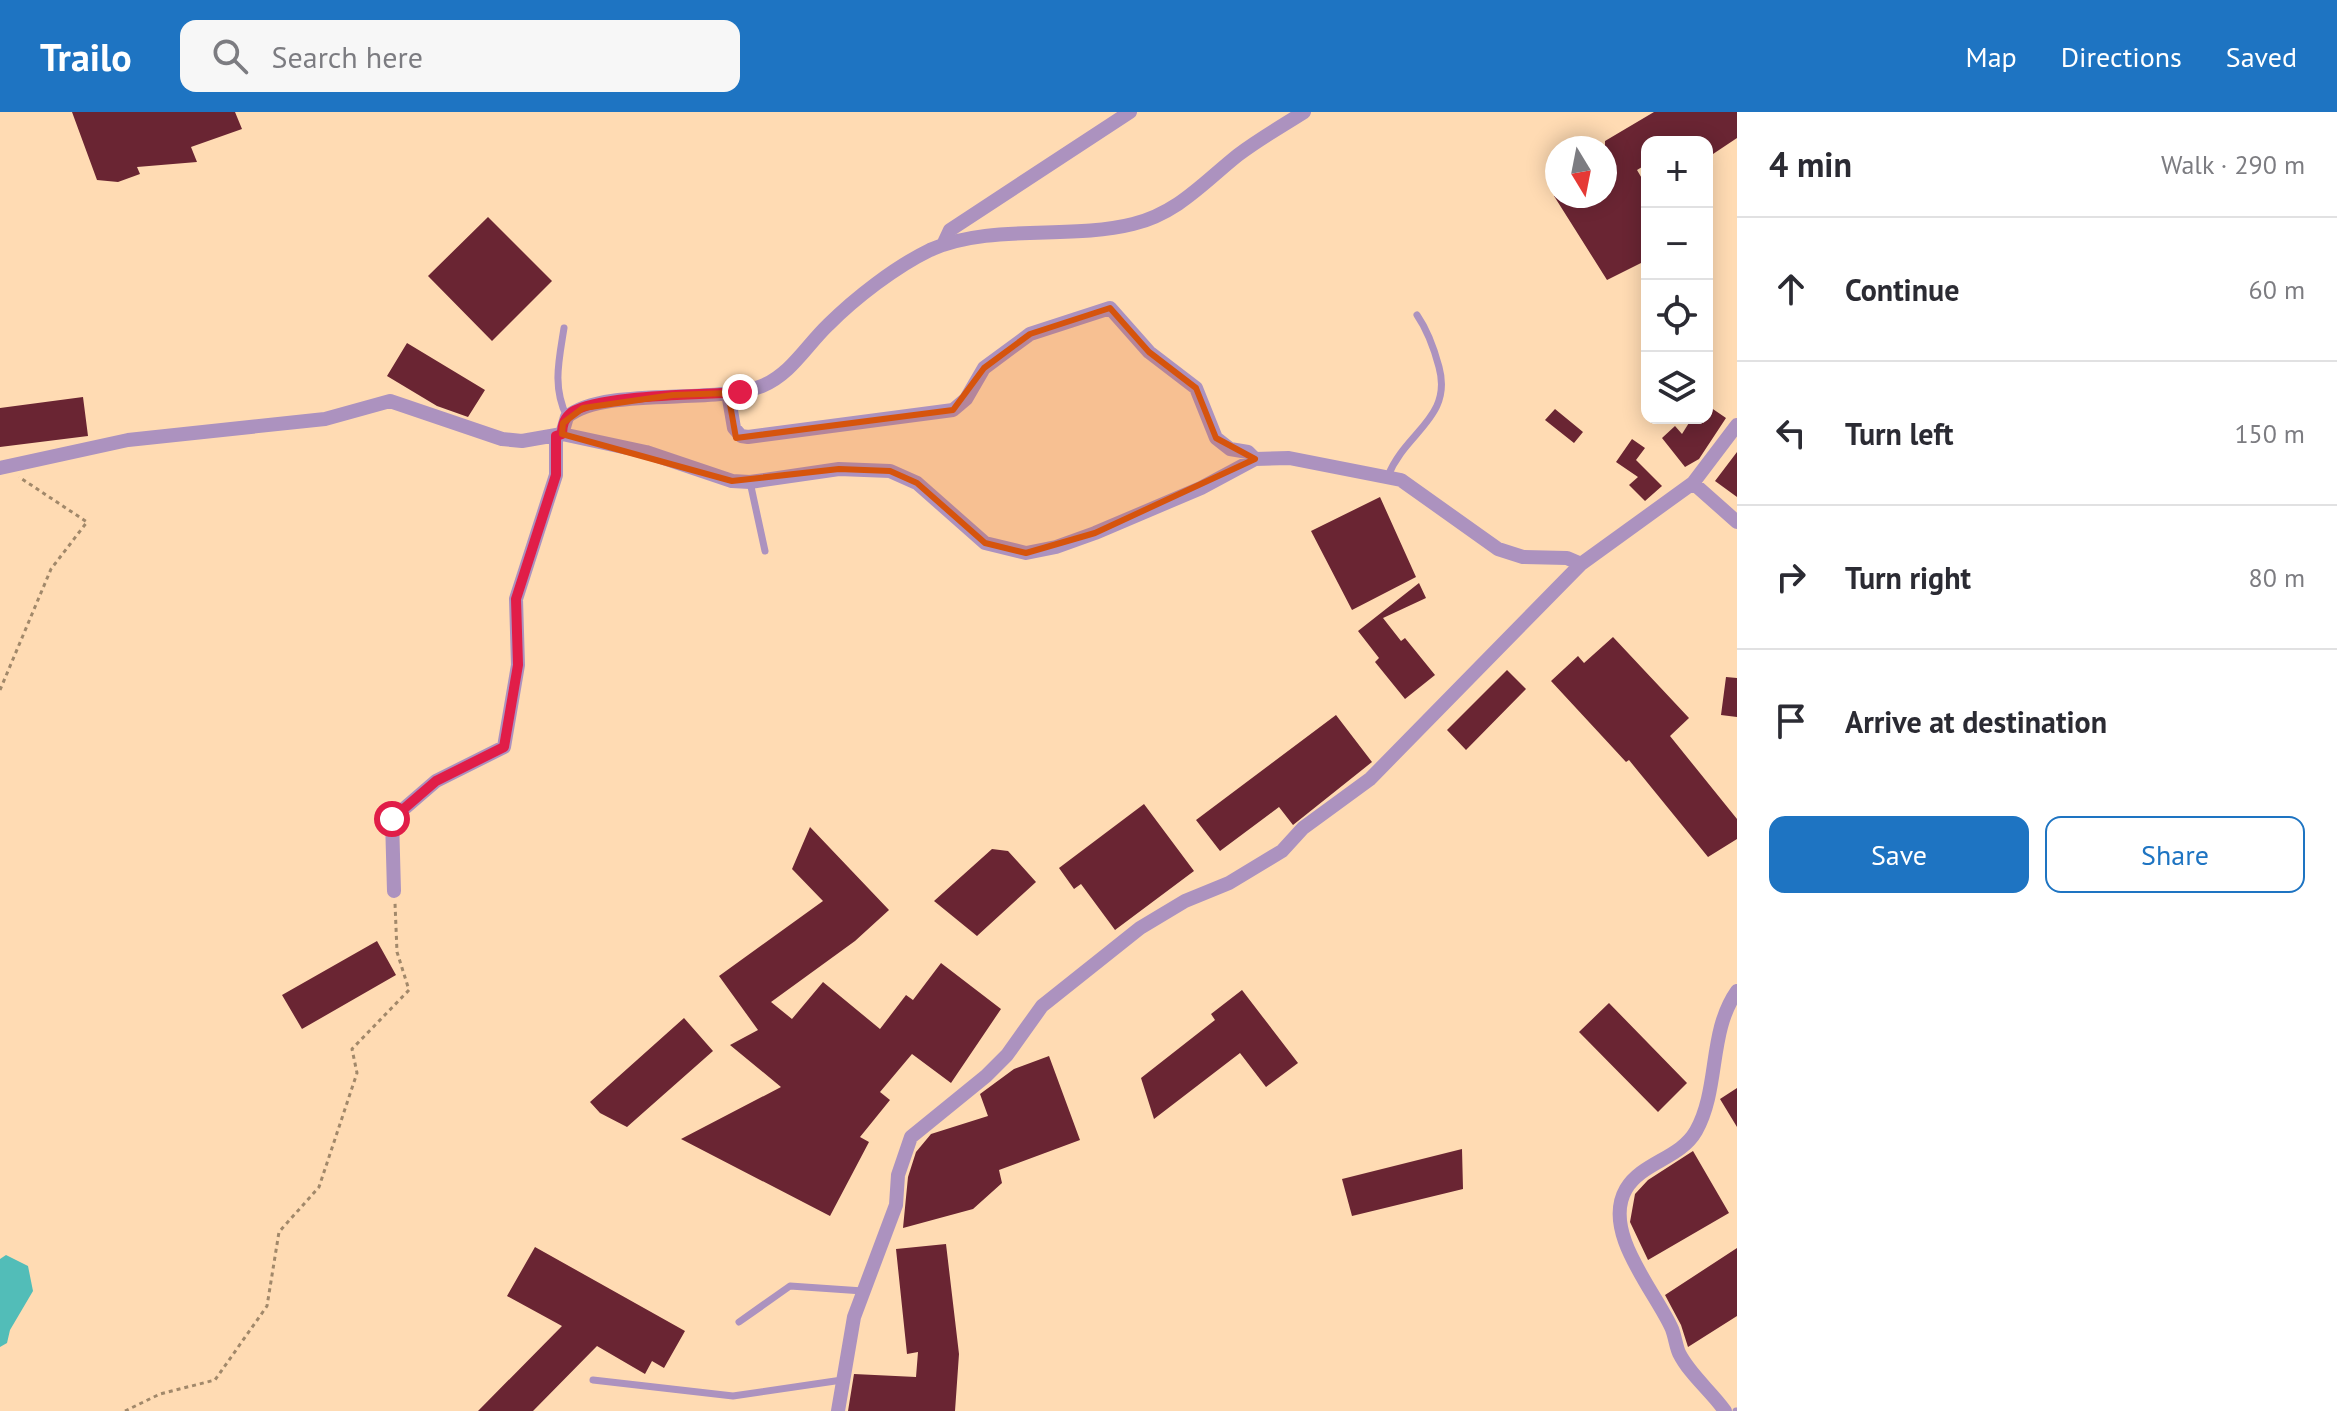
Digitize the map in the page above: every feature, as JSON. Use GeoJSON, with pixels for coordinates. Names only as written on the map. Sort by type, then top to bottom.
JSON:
{"type":"FeatureCollection","features":[{"type":"Feature","properties":{"kind":"street"},"geometry":{"type":"LineString","coordinates":[[943,245],[950,230],[1130,112]]}},
{"type":"Feature","properties":{"kind":"street"},"geometry":{"type":"LineString","coordinates":[[394,891],[392,819],[436,781],[504,747],[518,665],[516,599],[556,475],[559,435],[567,417],[574,411],[609,403],[673,395],[728,393],[764,386],[785,373],[843,311],[915,259],[943,245],[970,239],[1117,227],[1152,218],[1183,203],[1242,152],[1304,112]]}},
{"type":"Feature","properties":{"kind":"street"},"geometry":{"type":"LineString","coordinates":[[728,393],[734,428],[741,436],[748,437],[953,410],[966,399],[984,368],[1030,334],[1110,308],[1149,352],[1196,388],[1216,438],[1230,449],[1248,452],[1255,459]]}},
{"type":"Feature","properties":{"kind":"street"},"geometry":{"type":"LineString","coordinates":[[2,468],[128,440],[325,419],[390,401],[502,439],[522,441],[559,435],[646,452],[732,481],[750,482],[821,470],[890,471],[917,483],[985,543],[1026,553],[1056,547],[1095,533],[1201,488],[1255,459],[1289,458],[1388,476],[1421,491],[1498,549],[1523,557],[1567,558],[1581,564]]}},
{"type":"Feature","properties":{"kind":"street"},"geometry":{"type":"LineString","coordinates":[[838,1411],[842,1380],[863,1291],[896,1205],[898,1175],[911,1137],[1007,1055],[1042,1006],[1140,928],[1185,901],[1229,883],[1282,851],[1303,828],[1370,779],[1581,564],[1693,483],[1737,425]]}},
{"type":"Feature","properties":{"kind":"street"},"geometry":{"type":"LineString","coordinates":[[1693,483],[1737,522]]}},
{"type":"Feature","properties":{"kind":"street"},"geometry":{"type":"LineString","coordinates":[[1725,1411],[1679,1353],[1672,1329],[1633,1263],[1621,1212],[1622,1198],[1636,1177],[1687,1145],[1697,1130],[1722,1022],[1737,991]]}},
{"type":"Feature","properties":{"kind":"lane"},"geometry":{"type":"LineString","coordinates":[[1388,476],[1398,455],[1438,408],[1444,393],[1433,343],[1417,315]]}},
{"type":"Feature","properties":{"kind":"lane"},"geometry":{"type":"LineString","coordinates":[[564,328],[557,378],[560,401],[567,417]]}},
{"type":"Feature","properties":{"kind":"lane"},"geometry":{"type":"LineString","coordinates":[[750,482],[765,551]]}},
{"type":"Feature","properties":{"kind":"lane"},"geometry":{"type":"LineString","coordinates":[[739,1322],[790,1286],[863,1291]]}},
{"type":"Feature","properties":{"kind":"lane"},"geometry":{"type":"LineString","coordinates":[[593,1380],[733,1396],[842,1380]]}},
{"type":"Feature","properties":{"kind":"path"},"geometry":{"type":"LineString","coordinates":[[0,690],[51,569],[87,522],[2,468]]}},
{"type":"Feature","properties":{"kind":"path"},"geometry":{"type":"LineString","coordinates":[[125,1411],[160,1394],[215,1380],[267,1306],[279,1232],[319,1187],[357,1073],[352,1049],[409,990],[397,952],[394,891]]}},
{"type":"Feature","properties":{"kind":"highlighted area"},"geometry":{"type":"Polygon","coordinates":[[[1110,308],[1149,352],[1196,388],[1216,438],[1255,459],[1095,533],[1026,553],[985,543],[917,483],[890,471],[839,469],[732,481],[562,434],[563,423],[583,408],[673,395],[728,393],[736,438],[953,410],[984,368],[1030,334],[1110,308]]]}},
{"type":"Feature","properties":{"kind":"water"},"geometry":{"type":"Polygon","coordinates":[[[6,1255],[28,1266],[33,1291],[10,1330],[7,1343],[0,1347],[0,1259],[6,1255]]]}},
{"type":"Feature","properties":{"kind":"building"},"geometry":{"type":"Polygon","coordinates":[[[72,112],[235,112],[242,129],[191,147],[197,162],[137,167],[140,174],[118,182],[97,180],[72,112]]]}},
{"type":"Feature","properties":{"kind":"building"},"geometry":{"type":"Polygon","coordinates":[[[1654,112],[1737,112],[1737,138],[1713,154],[1713,136],[1641,136],[1641,168],[1637,170],[1641,177],[1641,263],[1607,280],[1562,208],[1617,208],[1617,136],[1613,136],[1654,112]]]}},
{"type":"Feature","properties":{"kind":"building"},"geometry":{"type":"Polygon","coordinates":[[[488,217],[552,281],[492,341],[428,276],[488,217]]]}},
{"type":"Feature","properties":{"kind":"building"},"geometry":{"type":"Polygon","coordinates":[[[407,343],[485,390],[468,417],[437,406],[387,376],[407,343]]]}},
{"type":"Feature","properties":{"kind":"building"},"geometry":{"type":"Polygon","coordinates":[[[83,397],[88,436],[0,447],[0,408],[83,397]]]}},
{"type":"Feature","properties":{"kind":"building"},"geometry":{"type":"Polygon","coordinates":[[[1555,409],[1583,432],[1574,443],[1545,420],[1555,409]]]}},
{"type":"Feature","properties":{"kind":"building"},"geometry":{"type":"Polygon","coordinates":[[[1713,409],[1726,418],[1699,459],[1685,467],[1662,438],[1675,426],[1682,434],[1688,424],[1713,424],[1713,409]]]}},
{"type":"Feature","properties":{"kind":"building"},"geometry":{"type":"Polygon","coordinates":[[[1632,439],[1645,448],[1636,460],[1662,486],[1645,501],[1629,485],[1638,477],[1616,462],[1632,439]]]}},
{"type":"Feature","properties":{"kind":"building"},"geometry":{"type":"Polygon","coordinates":[[[1737,452],[1737,497],[1715,481],[1737,452]]]}},
{"type":"Feature","properties":{"kind":"building"},"geometry":{"type":"Polygon","coordinates":[[[1380,497],[1416,577],[1352,610],[1311,531],[1380,497]]]}},
{"type":"Feature","properties":{"kind":"building"},"geometry":{"type":"Polygon","coordinates":[[[1419,583],[1426,598],[1383,618],[1401,641],[1405,638],[1435,675],[1405,699],[1375,662],[1379,658],[1358,631],[1419,583]]]}},
{"type":"Feature","properties":{"kind":"building"},"geometry":{"type":"Polygon","coordinates":[[[1613,637],[1689,718],[1670,736],[1737,819],[1737,839],[1708,857],[1629,760],[1626,762],[1551,681],[1578,656],[1584,663],[1613,637]]]}},
{"type":"Feature","properties":{"kind":"building"},"geometry":{"type":"Polygon","coordinates":[[[1507,670],[1526,689],[1466,750],[1447,730],[1507,670]]]}},
{"type":"Feature","properties":{"kind":"building"},"geometry":{"type":"Polygon","coordinates":[[[1726,677],[1737,678],[1737,717],[1721,715],[1726,677]]]}},
{"type":"Feature","properties":{"kind":"building"},"geometry":{"type":"Polygon","coordinates":[[[1336,715],[1372,762],[1293,825],[1279,807],[1220,851],[1196,820],[1336,715]]]}},
{"type":"Feature","properties":{"kind":"building"},"geometry":{"type":"Polygon","coordinates":[[[1144,804],[1194,871],[1115,930],[1081,884],[1074,889],[1059,868],[1144,804]]]}},
{"type":"Feature","properties":{"kind":"building"},"geometry":{"type":"Polygon","coordinates":[[[810,827],[889,910],[855,941],[771,1002],[792,1019],[823,982],[880,1029],[906,995],[913,1000],[941,963],[1001,1009],[951,1083],[912,1054],[880,1092],[890,1100],[860,1137],[869,1142],[830,1216],[681,1139],[781,1087],[730,1045],[758,1030],[719,976],[823,901],[792,869],[810,827]]]}},
{"type":"Feature","properties":{"kind":"building"},"geometry":{"type":"Polygon","coordinates":[[[992,849],[1008,851],[1036,882],[977,936],[934,901],[992,849]]]}},
{"type":"Feature","properties":{"kind":"building"},"geometry":{"type":"Polygon","coordinates":[[[377,941],[396,975],[302,1029],[282,995],[377,941]]]}},
{"type":"Feature","properties":{"kind":"building"},"geometry":{"type":"Polygon","coordinates":[[[1242,990],[1298,1063],[1266,1087],[1240,1053],[1154,1119],[1141,1078],[1215,1020],[1211,1014],[1242,990]]]}},
{"type":"Feature","properties":{"kind":"building"},"geometry":{"type":"Polygon","coordinates":[[[1609,1003],[1687,1083],[1658,1112],[1579,1032],[1609,1003]]]}},
{"type":"Feature","properties":{"kind":"building"},"geometry":{"type":"Polygon","coordinates":[[[684,1018],[713,1051],[627,1127],[600,1113],[590,1102],[684,1018]]]}},
{"type":"Feature","properties":{"kind":"building"},"geometry":{"type":"Polygon","coordinates":[[[1049,1056],[1080,1140],[999,1170],[1002,1183],[973,1209],[903,1228],[908,1177],[916,1152],[931,1134],[988,1116],[980,1094],[1014,1069],[1049,1056]]]}},
{"type":"Feature","properties":{"kind":"building"},"geometry":{"type":"Polygon","coordinates":[[[1737,1088],[1737,1127],[1720,1099],[1737,1088]]]}},
{"type":"Feature","properties":{"kind":"building"},"geometry":{"type":"Polygon","coordinates":[[[1462,1149],[1463,1189],[1352,1216],[1342,1179],[1462,1149]]]}},
{"type":"Feature","properties":{"kind":"building"},"geometry":{"type":"Polygon","coordinates":[[[1693,1151],[1729,1213],[1648,1260],[1630,1222],[1635,1194],[1648,1180],[1693,1151]]]}},
{"type":"Feature","properties":{"kind":"building"},"geometry":{"type":"Polygon","coordinates":[[[946,1244],[959,1354],[955,1411],[848,1411],[854,1374],[916,1377],[918,1352],[907,1354],[896,1249],[946,1244]]]}},
{"type":"Feature","properties":{"kind":"building"},"geometry":{"type":"Polygon","coordinates":[[[535,1247],[685,1331],[664,1368],[652,1361],[645,1374],[597,1346],[533,1411],[478,1411],[562,1326],[507,1296],[535,1247]]]}},
{"type":"Feature","properties":{"kind":"building"},"geometry":{"type":"Polygon","coordinates":[[[1737,1248],[1737,1316],[1688,1347],[1681,1325],[1665,1295],[1737,1248]]]}},
{"type":"Feature","properties":{"kind":"route"},"geometry":{"type":"LineString","coordinates":[[392,819],[436,781],[504,747],[518,665],[516,599],[556,475],[556,436],[562,434],[567,417],[574,411],[609,403],[673,395],[740,392]]}}]}
